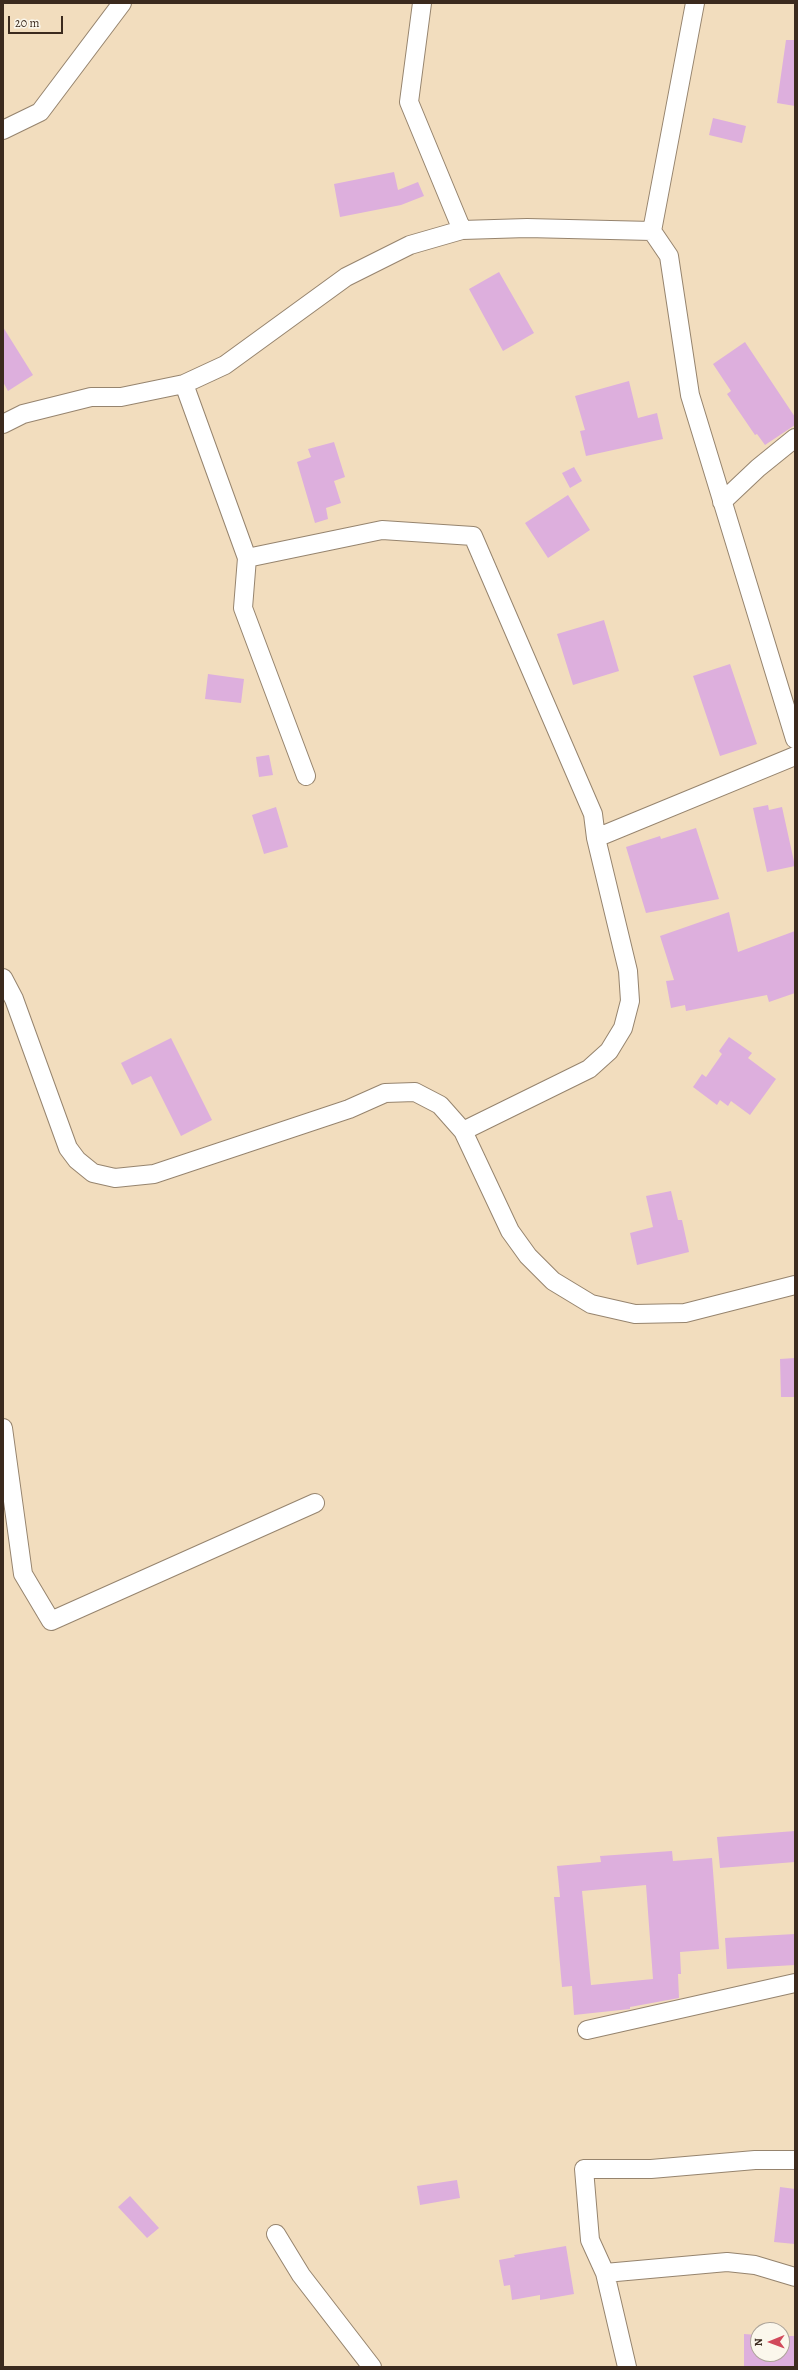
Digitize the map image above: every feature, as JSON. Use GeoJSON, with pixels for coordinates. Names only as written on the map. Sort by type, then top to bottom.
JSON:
{"type":"FeatureCollection","features":[{"type":"Feature","properties":{"kind":"street"},"geometry":{"type":"LineString","coordinates":[[3,130],[40,112],[122,3]]}},
{"type":"Feature","properties":{"kind":"street"},"geometry":{"type":"LineString","coordinates":[[422,3],[409,102],[462,230]]}},
{"type":"Feature","properties":{"kind":"street"},"geometry":{"type":"LineString","coordinates":[[695,3],[652,231],[669,256],[690,395],[795,739]]}},
{"type":"Feature","properties":{"kind":"street"},"geometry":{"type":"LineString","coordinates":[[3,424],[23,414],[91,397],[121,397],[184,384],[225,365],[346,277],[410,245],[462,230],[527,228],[652,231]]}},
{"type":"Feature","properties":{"kind":"street"},"geometry":{"type":"LineString","coordinates":[[184,384],[247,558],[243,608],[306,776]]}},
{"type":"Feature","properties":{"kind":"street"},"geometry":{"type":"LineString","coordinates":[[722,502],[758,468],[795,438]]}},
{"type":"Feature","properties":{"kind":"street"},"geometry":{"type":"LineString","coordinates":[[247,558],[382,530],[472,536],[593,814],[596,838],[628,971],[630,1001],[623,1028],[609,1050],[589,1069],[463,1131]]}},
{"type":"Feature","properties":{"kind":"street"},"geometry":{"type":"LineString","coordinates":[[596,838],[795,756]]}},
{"type":"Feature","properties":{"kind":"street"},"geometry":{"type":"LineString","coordinates":[[3,978],[14,999],[68,1148],[78,1160],[93,1173],[115,1178],[154,1174],[349,1109],[385,1093],[415,1092],[440,1104],[463,1131],[510,1231],[528,1256],[552,1281],[592,1304],[635,1314],[685,1313],[795,1285]]}},
{"type":"Feature","properties":{"kind":"street"},"geometry":{"type":"LineString","coordinates":[[3,1428],[23,1574],[51,1622],[315,1504]]}},
{"type":"Feature","properties":{"kind":"street"},"geometry":{"type":"LineString","coordinates":[[587,2030],[795,1984]]}},
{"type":"Feature","properties":{"kind":"street"},"geometry":{"type":"LineString","coordinates":[[627,2367],[605,2273],[590,2240],[584,2169],[651,2169],[755,2160],[795,2160]]}},
{"type":"Feature","properties":{"kind":"street"},"geometry":{"type":"LineString","coordinates":[[276,2234],[301,2275],[372,2367]]}},
{"type":"Feature","properties":{"kind":"street"},"geometry":{"type":"LineString","coordinates":[[605,2273],[727,2262],[755,2265],[795,2277]]}},
{"type":"Feature","properties":{"kind":"building"},"geometry":{"type":"Polygon","coordinates":[[[786,40],[795,40],[795,106],[777,103],[786,40]]]}},
{"type":"Feature","properties":{"kind":"building"},"geometry":{"type":"Polygon","coordinates":[[[713,118],[746,126],[742,143],[709,135],[713,118]]]}},
{"type":"Feature","properties":{"kind":"building"},"geometry":{"type":"Polygon","coordinates":[[[394,172],[398,190],[418,182],[424,196],[401,205],[340,217],[334,184],[394,172]]]}},
{"type":"Feature","properties":{"kind":"building"},"geometry":{"type":"Polygon","coordinates":[[[499,272],[534,333],[503,351],[469,289],[499,272]]]}},
{"type":"Feature","properties":{"kind":"building"},"geometry":{"type":"Polygon","coordinates":[[[3,327],[33,375],[8,391],[3,382],[3,327]]]}},
{"type":"Feature","properties":{"kind":"building"},"geometry":{"type":"Polygon","coordinates":[[[745,342],[795,417],[795,425],[765,445],[757,434],[755,435],[727,394],[731,391],[713,364],[745,342]]]}},
{"type":"Feature","properties":{"kind":"building"},"geometry":{"type":"Polygon","coordinates":[[[629,381],[638,418],[657,413],[663,439],[586,456],[580,431],[585,430],[575,396],[629,381]]]}},
{"type":"Feature","properties":{"kind":"building"},"geometry":{"type":"Polygon","coordinates":[[[334,442],[345,477],[334,481],[341,503],[326,508],[328,519],[315,523],[297,462],[311,457],[308,449],[334,442]]]}},
{"type":"Feature","properties":{"kind":"building"},"geometry":{"type":"Polygon","coordinates":[[[574,467],[582,481],[570,488],[562,473],[574,467]]]}},
{"type":"Feature","properties":{"kind":"building"},"geometry":{"type":"Polygon","coordinates":[[[568,495],[590,530],[548,558],[525,523],[568,495]]]}},
{"type":"Feature","properties":{"kind":"building"},"geometry":{"type":"Polygon","coordinates":[[[604,620],[619,671],[573,685],[557,634],[604,620]]]}},
{"type":"Feature","properties":{"kind":"building"},"geometry":{"type":"Polygon","coordinates":[[[730,664],[757,744],[720,756],[693,676],[730,664]]]}},
{"type":"Feature","properties":{"kind":"building"},"geometry":{"type":"Polygon","coordinates":[[[208,674],[244,679],[241,703],[205,699],[208,674]]]}},
{"type":"Feature","properties":{"kind":"building"},"geometry":{"type":"Polygon","coordinates":[[[269,755],[273,775],[259,777],[256,757],[269,755]]]}},
{"type":"Feature","properties":{"kind":"building"},"geometry":{"type":"Polygon","coordinates":[[[768,805],[769,810],[782,807],[795,866],[767,872],[753,808],[768,805]]]}},
{"type":"Feature","properties":{"kind":"building"},"geometry":{"type":"Polygon","coordinates":[[[276,807],[288,847],[264,854],[252,815],[276,807]]]}},
{"type":"Feature","properties":{"kind":"building"},"geometry":{"type":"Polygon","coordinates":[[[696,828],[719,899],[646,913],[626,847],[660,836],[661,839],[696,828]]]}},
{"type":"Feature","properties":{"kind":"building"},"geometry":{"type":"Polygon","coordinates":[[[729,912],[738,952],[795,931],[795,993],[769,1002],[767,995],[686,1011],[685,1005],[671,1008],[666,981],[674,980],[660,936],[729,912]]]}},
{"type":"Feature","properties":{"kind":"building"},"geometry":{"type":"Polygon","coordinates":[[[729,1037],[752,1053],[748,1058],[776,1079],[750,1115],[731,1101],[728,1106],[720,1100],[717,1105],[693,1087],[702,1074],[706,1077],[722,1054],[719,1051],[729,1037]]]}},
{"type":"Feature","properties":{"kind":"building"},"geometry":{"type":"Polygon","coordinates":[[[171,1038],[212,1120],[181,1136],[151,1076],[132,1085],[121,1063],[171,1038]]]}},
{"type":"Feature","properties":{"kind":"building"},"geometry":{"type":"Polygon","coordinates":[[[671,1191],[678,1220],[682,1220],[689,1252],[637,1265],[630,1233],[653,1227],[646,1196],[671,1191]]]}},
{"type":"Feature","properties":{"kind":"building"},"geometry":{"type":"Polygon","coordinates":[[[795,1358],[795,1397],[781,1397],[780,1359],[795,1358]]]}},
{"type":"Feature","properties":{"kind":"building"},"geometry":{"type":"Polygon","coordinates":[[[795,1831],[795,1862],[720,1868],[717,1837],[795,1831]]]}},
{"type":"Feature","properties":{"kind":"building"},"geometry":{"type":"Polygon","coordinates":[[[672,1851],[673,1861],[712,1858],[719,1949],[680,1952],[681,1974],[678,1974],[679,1998],[630,2007],[630,2009],[574,2015],[572,1986],[562,1987],[554,1897],[560,1897],[557,1866],[601,1862],[600,1856],[672,1851]],[[646,1885],[582,1891],[591,1985],[653,1979],[646,1885]]]}},
{"type":"Feature","properties":{"kind":"building"},"geometry":{"type":"Polygon","coordinates":[[[795,1934],[795,1965],[727,1969],[725,1938],[795,1934]]]}},
{"type":"Feature","properties":{"kind":"building"},"geometry":{"type":"Polygon","coordinates":[[[457,2180],[460,2198],[420,2205],[417,2186],[457,2180]]]}},
{"type":"Feature","properties":{"kind":"building"},"geometry":{"type":"Polygon","coordinates":[[[780,2187],[795,2189],[795,2244],[774,2242],[780,2187]]]}},
{"type":"Feature","properties":{"kind":"building"},"geometry":{"type":"Polygon","coordinates":[[[130,2196],[159,2228],[147,2238],[118,2207],[130,2196]]]}},
{"type":"Feature","properties":{"kind":"building"},"geometry":{"type":"Polygon","coordinates":[[[566,2246],[574,2294],[540,2300],[540,2295],[512,2300],[510,2285],[504,2286],[499,2260],[515,2257],[514,2255],[566,2246]]]}},
{"type":"Feature","properties":{"kind":"building"},"geometry":{"type":"Polygon","coordinates":[[[744,2334],[750,2334],[750,2362],[790,2362],[790,2336],[795,2336],[795,2367],[744,2367],[744,2334]]]}}]}
